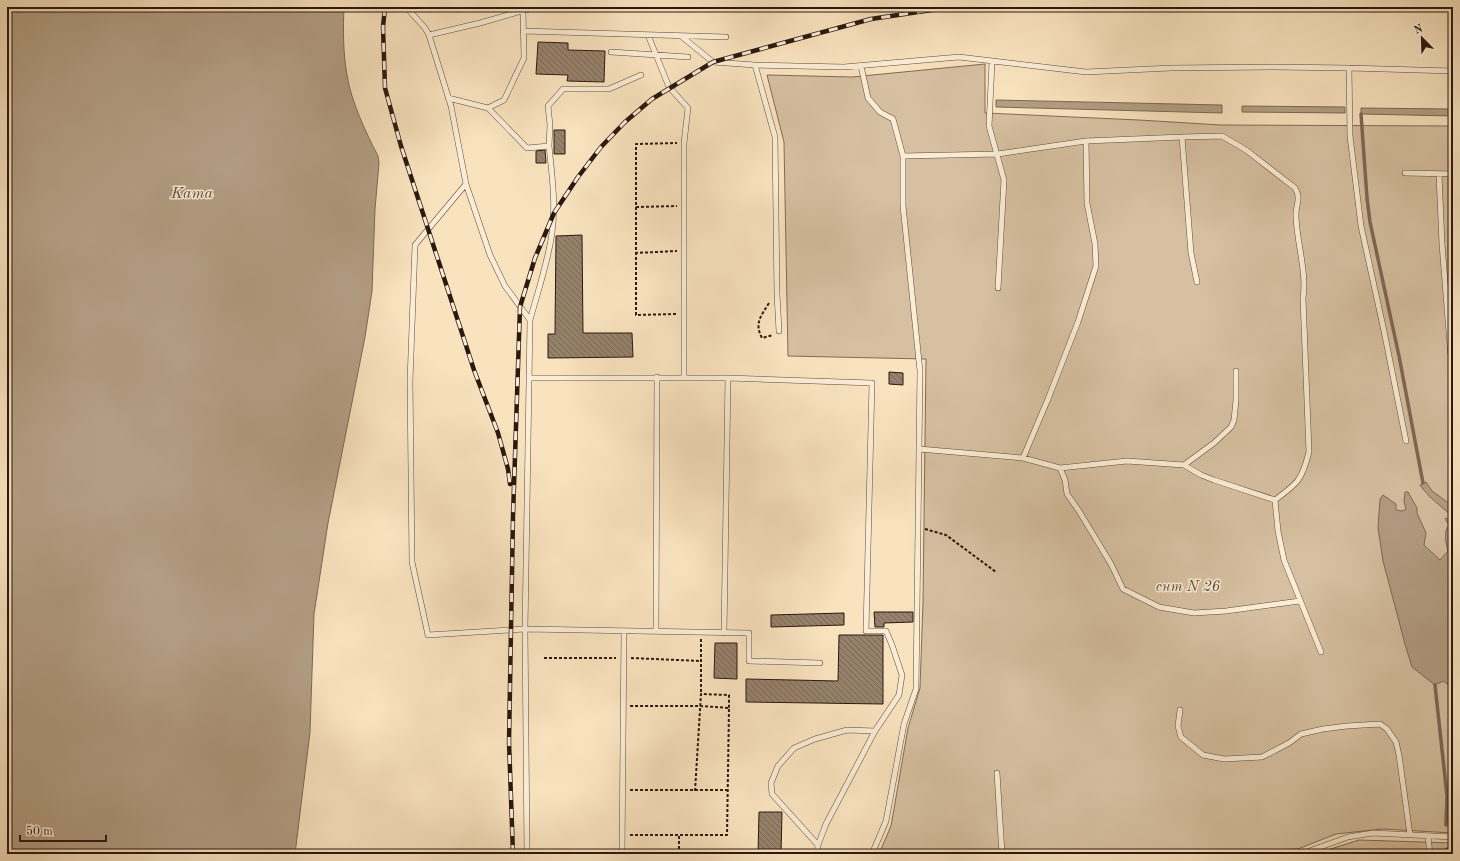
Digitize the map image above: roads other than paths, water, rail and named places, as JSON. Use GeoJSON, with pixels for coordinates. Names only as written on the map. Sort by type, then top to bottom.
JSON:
{"type":"FeatureCollection","features":[{"type":"Feature","properties":{"kind":"lane"},"geometry":{"type":"LineString","coordinates":[[406,7],[426,28],[448,98],[466,184],[490,255],[505,286],[530,320]]}},
{"type":"Feature","properties":{"kind":"lane"},"geometry":{"type":"LineString","coordinates":[[428,35],[480,23],[536,7]]}},
{"type":"Feature","properties":{"kind":"lane"},"geometry":{"type":"LineString","coordinates":[[488,108],[504,100],[524,58],[523,11]]}},
{"type":"Feature","properties":{"kind":"lane"},"geometry":{"type":"LineString","coordinates":[[523,31],[726,37]]}},
{"type":"Feature","properties":{"kind":"lane"},"geometry":{"type":"LineString","coordinates":[[648,35],[669,87],[688,108],[684,143],[684,377]]}},
{"type":"Feature","properties":{"kind":"lane"},"geometry":{"type":"LineString","coordinates":[[681,36],[713,62],[755,65],[844,67],[959,57],[1086,72],[1172,68],[1348,68],[1453,71]]}},
{"type":"Feature","properties":{"kind":"lane"},"geometry":{"type":"LineString","coordinates":[[611,52],[688,57]]}},
{"type":"Feature","properties":{"kind":"lane"},"geometry":{"type":"LineString","coordinates":[[992,62],[989,126],[1004,180],[998,288]]}},
{"type":"Feature","properties":{"kind":"lane"},"geometry":{"type":"LineString","coordinates":[[755,65],[775,137],[778,331]]}},
{"type":"Feature","properties":{"kind":"lane"},"geometry":{"type":"LineString","coordinates":[[861,66],[868,98],[880,112],[892,119],[903,156],[903,206],[920,371],[916,689],[904,724],[886,821],[872,854]]}},
{"type":"Feature","properties":{"kind":"lane"},"geometry":{"type":"LineString","coordinates":[[1348,68],[1350,136],[1361,226],[1406,442]]}},
{"type":"Feature","properties":{"kind":"lane"},"geometry":{"type":"LineString","coordinates":[[527,854],[525,629],[530,320],[548,255],[554,213],[553,182],[549,146],[550,125],[548,106],[563,89],[609,89],[641,75]]}},
{"type":"Feature","properties":{"kind":"lane"},"geometry":{"type":"LineString","coordinates":[[448,98],[488,108],[527,148],[549,146]]}},
{"type":"Feature","properties":{"kind":"lane"},"geometry":{"type":"LineString","coordinates":[[903,156],[998,154],[1086,140],[1222,136],[1246,150],[1295,188],[1299,194],[1299,200],[1296,206],[1296,220],[1305,287],[1303,298],[1309,452],[1304,473],[1294,487],[1275,500]]}},
{"type":"Feature","properties":{"kind":"lane"},"geometry":{"type":"LineString","coordinates":[[1182,137],[1191,253],[1197,282]]}},
{"type":"Feature","properties":{"kind":"lane"},"geometry":{"type":"LineString","coordinates":[[1023,458],[1078,322],[1096,266],[1095,244],[1087,203],[1086,140]]}},
{"type":"Feature","properties":{"kind":"lane"},"geometry":{"type":"LineString","coordinates":[[1404,173],[1453,174]]}},
{"type":"Feature","properties":{"kind":"lane"},"geometry":{"type":"LineString","coordinates":[[1439,174],[1442,244],[1453,399]]}},
{"type":"Feature","properties":{"kind":"lane"},"geometry":{"type":"LineString","coordinates":[[466,184],[415,245],[410,381],[412,562],[428,635],[525,629],[749,633],[749,661],[820,663]]}},
{"type":"Feature","properties":{"kind":"lane"},"geometry":{"type":"LineString","coordinates":[[1184,465],[1214,443],[1231,427],[1234,420],[1236,400],[1236,372]]}},
{"type":"Feature","properties":{"kind":"lane"},"geometry":{"type":"LineString","coordinates":[[656,631],[657,377]]}},
{"type":"Feature","properties":{"kind":"lane"},"geometry":{"type":"LineString","coordinates":[[529,378],[684,377],[872,383],[866,631],[886,631],[902,675],[898,695],[875,731],[826,824],[818,845],[817,854]]}},
{"type":"Feature","properties":{"kind":"lane"},"geometry":{"type":"LineString","coordinates":[[724,633],[728,378]]}},
{"type":"Feature","properties":{"kind":"lane"},"geometry":{"type":"LineString","coordinates":[[919,449],[1023,458],[1060,468],[1127,461],[1184,465],[1201,475],[1275,500]]}},
{"type":"Feature","properties":{"kind":"lane"},"geometry":{"type":"LineString","coordinates":[[1060,468],[1065,480],[1067,494],[1111,564],[1123,589],[1159,607],[1194,613],[1226,611],[1300,601]]}},
{"type":"Feature","properties":{"kind":"lane"},"geometry":{"type":"LineString","coordinates":[[1275,500],[1278,531],[1284,560],[1321,652]]}},
{"type":"Feature","properties":{"kind":"lane"},"geometry":{"type":"LineString","coordinates":[[622,854],[624,631]]}},
{"type":"Feature","properties":{"kind":"lane"},"geometry":{"type":"LineString","coordinates":[[1180,710],[1178,726],[1181,737],[1203,755],[1224,759],[1262,757],[1289,743],[1300,734],[1347,726],[1380,724],[1387,729],[1396,742],[1398,749],[1410,835]]}},
{"type":"Feature","properties":{"kind":"lane"},"geometry":{"type":"LineString","coordinates":[[818,845],[783,804],[772,794],[771,783],[778,766],[794,748],[815,739],[846,730],[875,731]]}},
{"type":"Feature","properties":{"kind":"lane"},"geometry":{"type":"LineString","coordinates":[[997,773],[1002,854]]}},
{"type":"Feature","properties":{"kind":"lane"},"geometry":{"type":"LineString","coordinates":[[1301,854],[1348,837],[1373,833],[1428,837],[1453,837]]}},
{"type":"Feature","properties":{"kind":"lane"},"geometry":{"type":"LineString","coordinates":[[1428,837],[1430,854]]}},
{"type":"Feature","properties":{"kind":"water","name":"Kama"},"geometry":{"type":"Polygon","coordinates":[[[7,7],[344,7],[344,50],[349,85],[360,117],[378,156],[379,163],[375,209],[372,291],[365,337],[328,523],[314,614],[310,732],[295,854],[7,854],[7,7]]]}},
{"type":"Feature","properties":{"kind":"water"},"geometry":{"type":"Polygon","coordinates":[[[996,100],[1222,105],[1222,113],[996,107],[996,100]]]}},
{"type":"Feature","properties":{"kind":"water"},"geometry":{"type":"Polygon","coordinates":[[[1242,106],[1345,107],[1345,113],[1242,112],[1242,106]]]}},
{"type":"Feature","properties":{"kind":"water"},"geometry":{"type":"Polygon","coordinates":[[[1361,108],[1453,109],[1453,116],[1361,114],[1361,108]]]}},
{"type":"Feature","properties":{"kind":"water"},"geometry":{"type":"Polygon","coordinates":[[[1426,482],[1432,491],[1453,506],[1453,517],[1431,498],[1420,485],[1426,482]]]}},
{"type":"Feature","properties":{"kind":"water"},"geometry":{"type":"Polygon","coordinates":[[[1405,492],[1408,492],[1417,508],[1417,513],[1426,533],[1424,545],[1440,560],[1448,551],[1446,531],[1449,525],[1445,519],[1453,520],[1453,685],[1449,685],[1443,681],[1435,685],[1412,667],[1383,561],[1378,528],[1380,499],[1383,495],[1396,504],[1396,510],[1402,511],[1406,509],[1404,502],[1405,492]]]}},
{"type":"Feature","properties":{"kind":"waterway"},"geometry":{"type":"LineString","coordinates":[[1361,114],[1370,222],[1399,356],[1423,483]]}},
{"type":"Feature","properties":{"kind":"waterway"},"geometry":{"type":"LineString","coordinates":[[1435,685],[1447,796],[1446,825]]}},
{"type":"Feature","properties":{"kind":"waterway"},"geometry":{"type":"LineString","coordinates":[[1447,849],[1447,854]]}},
{"type":"Feature","properties":{"kind":"railway"},"geometry":{"type":"LineString","coordinates":[[385,7],[383,27],[385,88],[401,146],[474,370],[498,433],[508,469],[510,484]]}},
{"type":"Feature","properties":{"kind":"railway"},"geometry":{"type":"LineString","coordinates":[[513,854],[509,742],[513,516],[520,307],[535,258],[554,213],[578,177],[601,147],[625,122],[652,99],[713,62],[871,19],[952,7]]}},
{"type":"Feature","properties":{"kind":"park label","name":"снт N 26"},"geometry":{"type":"Point","coordinates":[1188,587]}}]}
